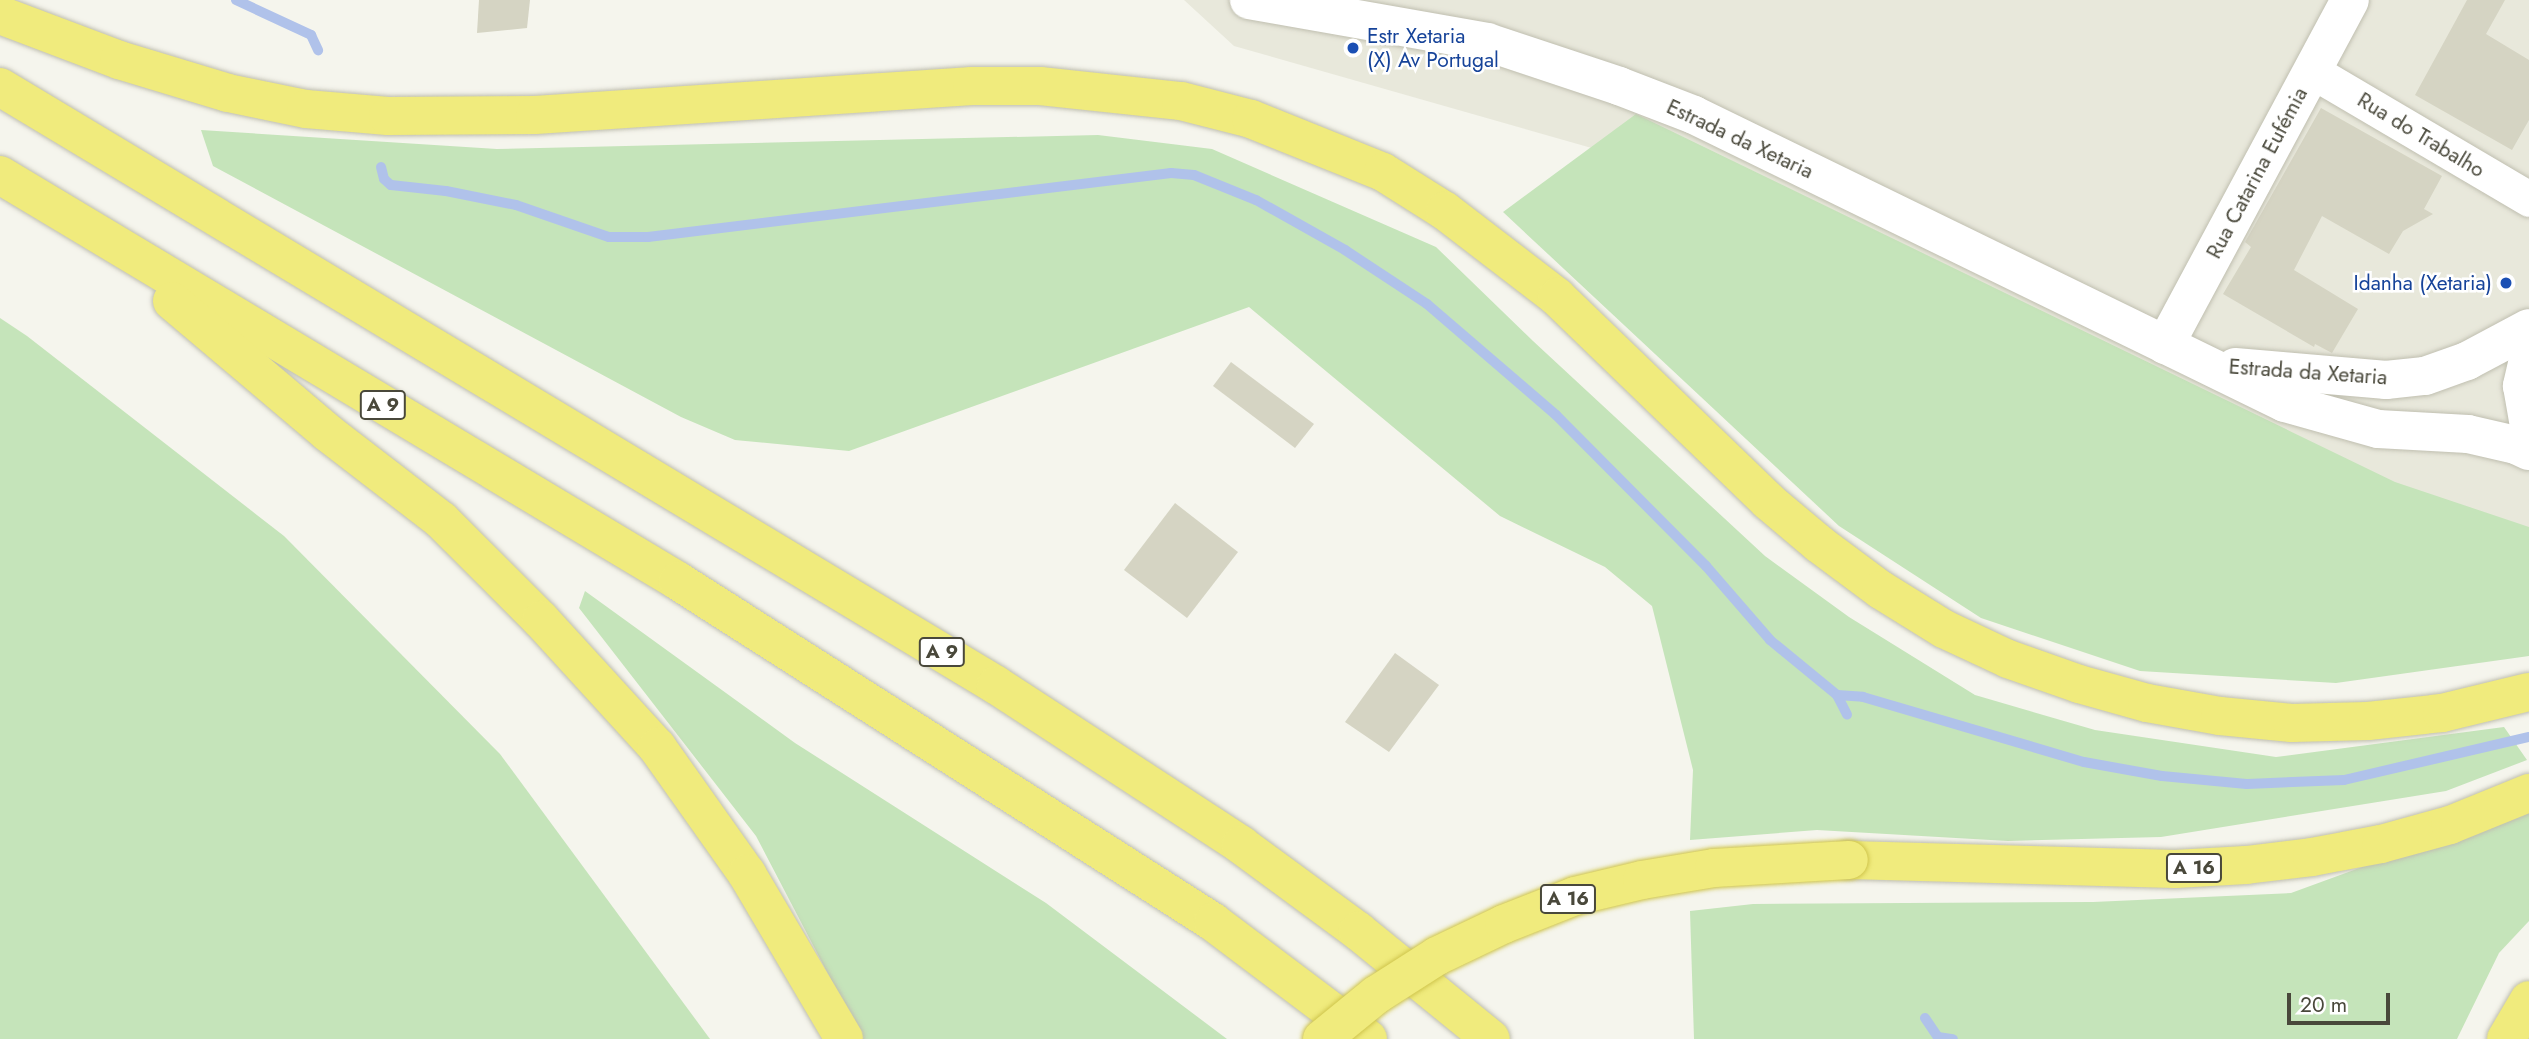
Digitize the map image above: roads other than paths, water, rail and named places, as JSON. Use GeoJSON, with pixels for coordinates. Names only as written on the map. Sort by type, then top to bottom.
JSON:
{"type":"FeatureCollection","features":[{"type":"Feature","properties":{"kind":"highway"},"geometry":{"type":"LineString","coordinates":[[0,15],[119,60],[228,93],[306,108],[388,116],[536,115],[972,86],[1040,86],[1181,101],[1251,119],[1383,172],[1445,211],[1556,297],[1768,501],[1819,544],[1892,597],[1944,628],[2008,659],[2147,704],[2220,716],[2292,723],[2368,721],[2442,713],[2529,692]]}},
{"type":"Feature","properties":{"kind":"highway","name":"A 9"},"geometry":{"type":"LineString","coordinates":[[0,87],[1007,692],[1241,845],[1358,931],[1491,1039]]}},
{"type":"Feature","properties":{"kind":"highway","name":"A 9"},"geometry":{"type":"LineString","coordinates":[[0,176],[678,581],[1213,922],[1368,1039]]}},
{"type":"Feature","properties":{"kind":"highway"},"geometry":{"type":"LineString","coordinates":[[88,229],[328,433],[441,520],[541,621],[657,747],[747,873],[844,1039]]}},
{"type":"Feature","properties":{"kind":"highway","name":"A 16"},"geometry":{"type":"LineString","coordinates":[[1322,1039],[1376,995],[1437,957],[1504,924],[1574,896],[1642,880],[1714,868],[1849,860],[2175,869],[2246,865],[2312,857],[2381,844],[2450,825],[2529,793]]}},
{"type":"Feature","properties":{"kind":"highway"},"geometry":{"type":"LineString","coordinates":[[2506,1039],[2529,1000]]}},
{"type":"Feature","properties":{"kind":"street","name":"Estrada da Xetaria"},"geometry":{"type":"LineString","coordinates":[[1249,0],[1487,42],[1619,86],[1694,115],[1955,240],[2201,364],[2285,402],[2378,429],[2468,434],[2516,445],[2529,452]]}},
{"type":"Feature","properties":{"kind":"street","name":"Rua Catarina Eufémia"},"geometry":{"type":"LineString","coordinates":[[2165,345],[2350,0]]}},
{"type":"Feature","properties":{"kind":"street","name":"Rua do Trabalho"},"geometry":{"type":"LineString","coordinates":[[2312,71],[2529,199]]}},
{"type":"Feature","properties":{"kind":"street","name":"Estrada da Xetaria"},"geometry":{"type":"LineString","coordinates":[[2201,364],[2386,380],[2425,376],[2467,361],[2529,328]]}},
{"type":"Feature","properties":{"kind":"street"},"geometry":{"type":"LineString","coordinates":[[2529,355],[2522,386],[2529,426]]}},
{"type":"Feature","properties":{"kind":"waterway"},"geometry":{"type":"LineString","coordinates":[[236,0],[311,35],[318,50]]}},
{"type":"Feature","properties":{"kind":"waterway"},"geometry":{"type":"LineString","coordinates":[[381,167],[384,179],[391,185],[446,191],[516,205],[609,237],[648,237],[1171,173],[1194,175],[1256,200],[1345,250],[1427,304],[1556,415],[1706,566],[1770,640],[1837,695],[1847,715]]}},
{"type":"Feature","properties":{"kind":"waterway"},"geometry":{"type":"LineString","coordinates":[[1837,695],[1863,697],[2084,762],[2162,776],[2247,784],[2344,780],[2529,737]]}},
{"type":"Feature","properties":{"kind":"waterway"},"geometry":{"type":"LineString","coordinates":[[1925,1018],[1938,1037],[1953,1039]]}},
{"type":"Feature","properties":{"kind":"place","name":"Estr Xetaria (X) Av Portugal"},"geometry":{"type":"Point","coordinates":[1353,48]}},
{"type":"Feature","properties":{"kind":"place","name":"Idanha (Xetaria)"},"geometry":{"type":"Point","coordinates":[2506,283]}}]}
